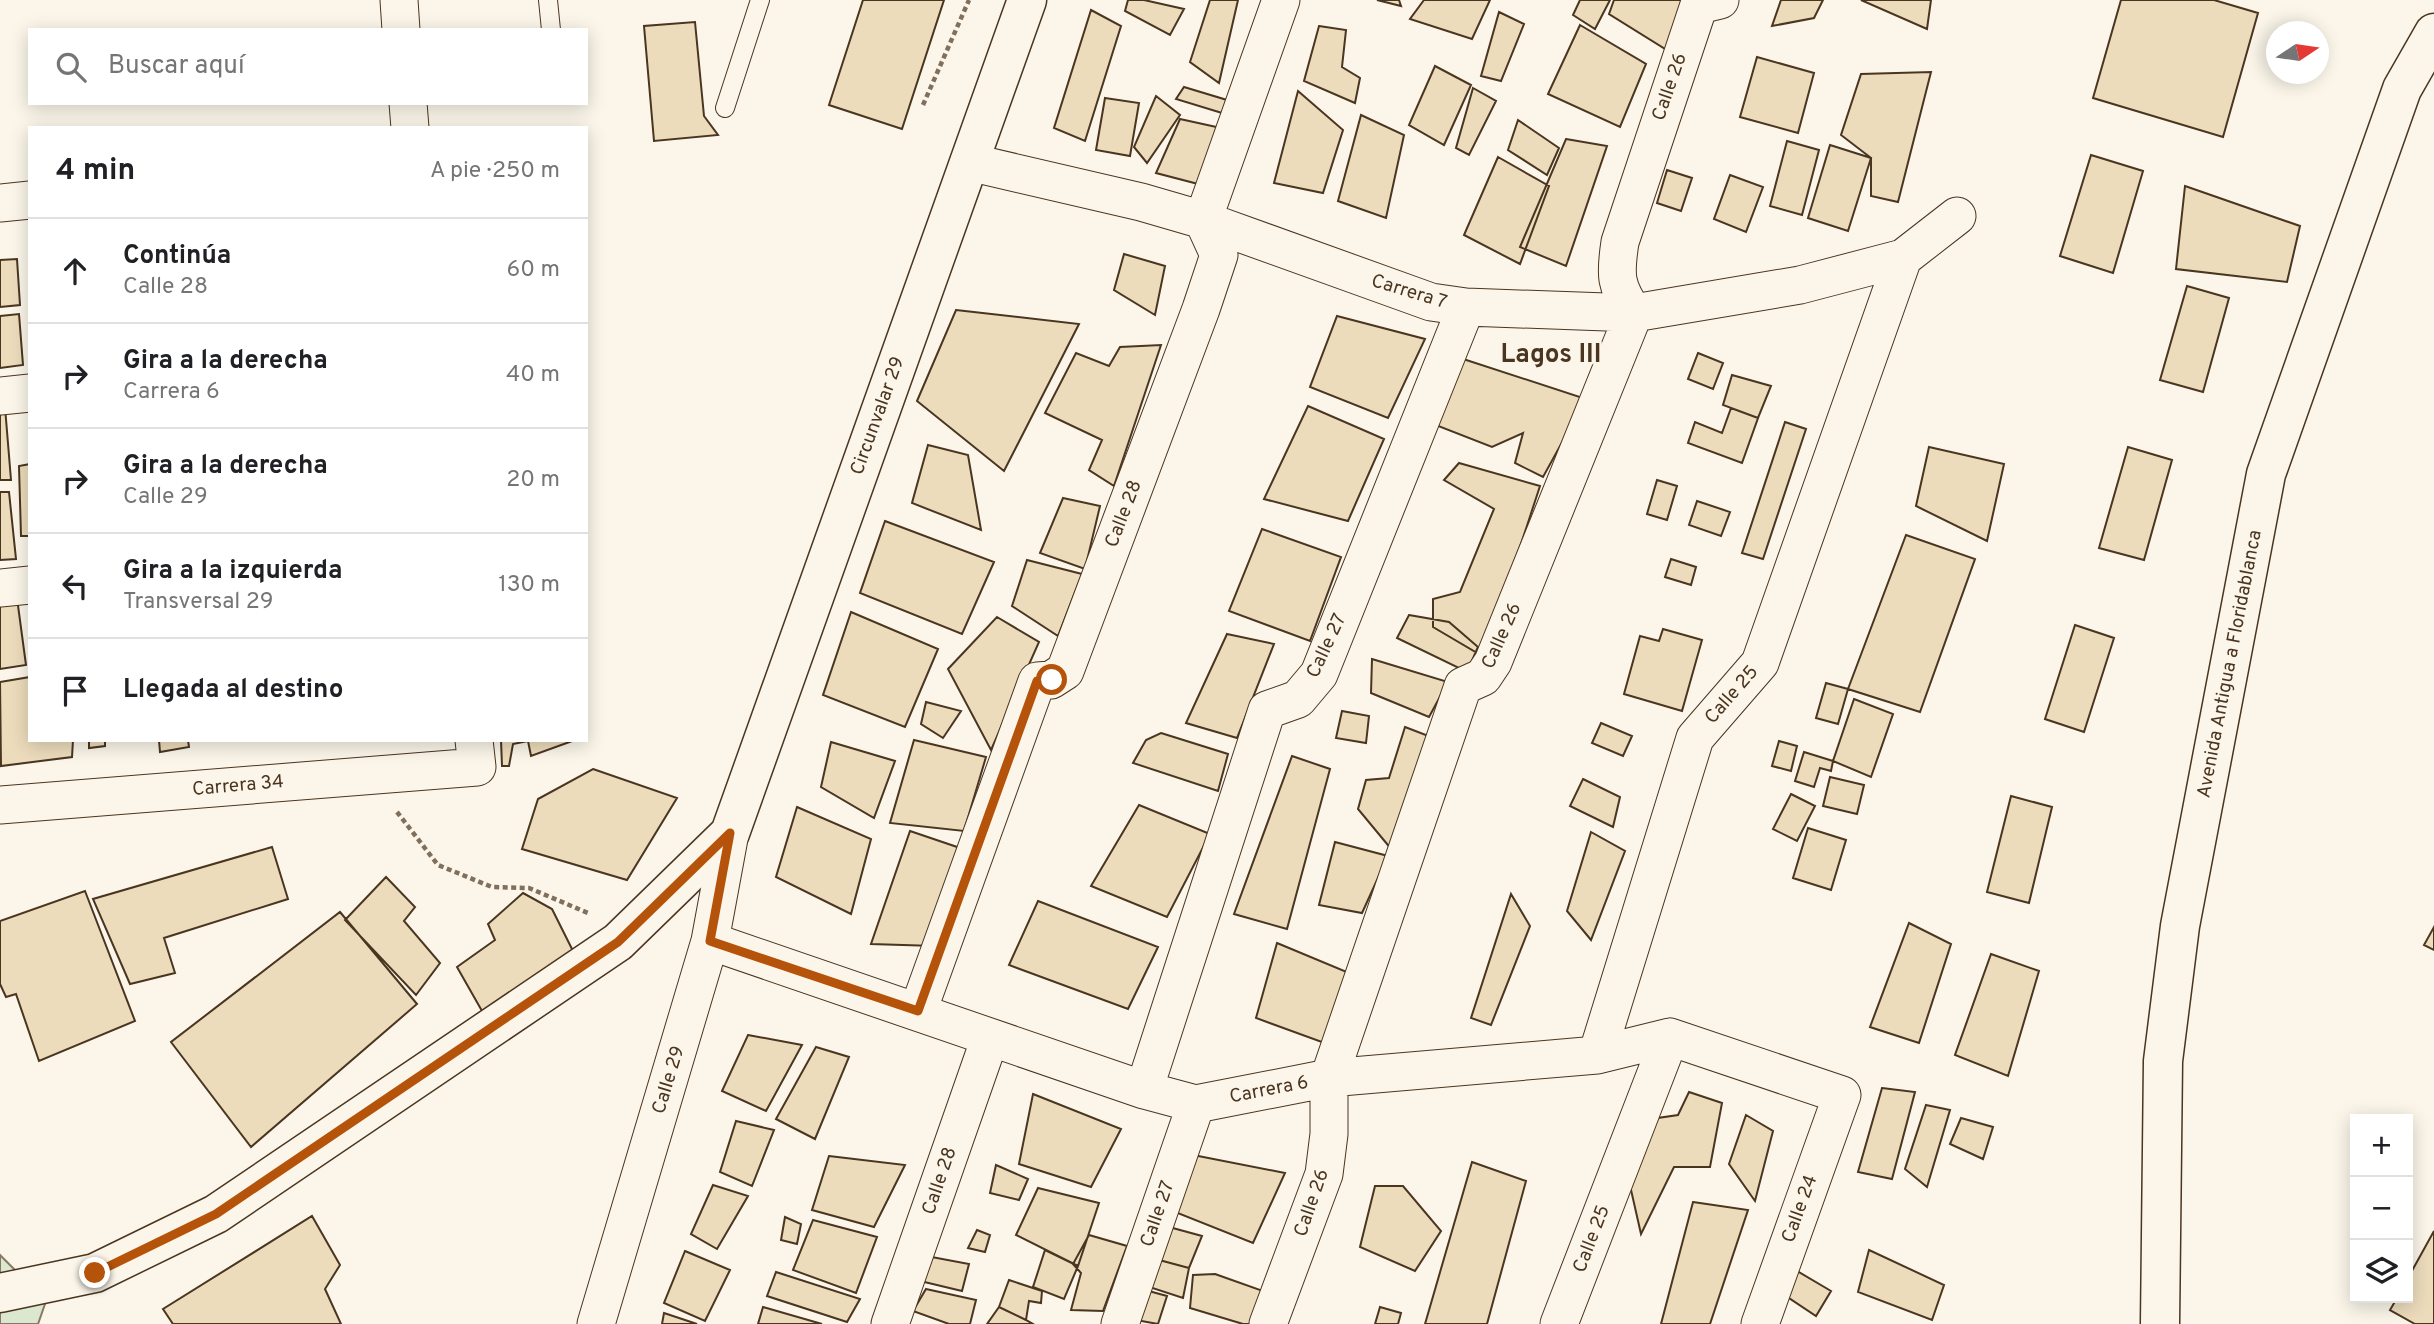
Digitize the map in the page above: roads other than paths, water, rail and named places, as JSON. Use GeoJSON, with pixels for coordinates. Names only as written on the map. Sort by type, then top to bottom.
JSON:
{"type":"FeatureCollection","features":[{"type":"Feature","properties":{"kind":"street"},"geometry":{"type":"LineString","coordinates":[[398,0],[401,28]]}},
{"type":"Feature","properties":{"kind":"street","name":"Circunvalar 29"},"geometry":{"type":"LineString","coordinates":[[730,833],[1027,0]]}},
{"type":"Feature","properties":{"kind":"street"},"geometry":{"type":"LineString","coordinates":[[1203,220],[1283,0],[1293,0]]}},
{"type":"Feature","properties":{"kind":"street","name":"Calle 26"},"geometry":{"type":"LineString","coordinates":[[1268,1324],[1324,1174],[1329,1134],[1329,1079],[1463,686],[1483,677],[1493,662],[1634,313],[1623,297],[1615,274],[1620,242],[1699,5],[1720,0]]}},
{"type":"Feature","properties":{"kind":"street","name":"Avenida Antigua a Floridablanca"},"geometry":{"type":"LineString","coordinates":[[2160,1324],[2163,1061],[2178,940],[2266,474],[2402,89],[2434,33]]}},
{"type":"Feature","properties":{"kind":"street"},"geometry":{"type":"LineString","coordinates":[[408,105],[410,126]]}},
{"type":"Feature","properties":{"kind":"street","name":"Carrera 7"},"geometry":{"type":"LineString","coordinates":[[969,162],[1141,202],[1203,220],[1431,302],[1466,307],[1634,313],[1800,285],[1903,258]]}},
{"type":"Feature","properties":{"kind":"street"},"geometry":{"type":"LineString","coordinates":[[0,203],[28,200]]}},
{"type":"Feature","properties":{"kind":"street"},"geometry":{"type":"LineString","coordinates":[[1903,258],[1957,216]]}},
{"type":"Feature","properties":{"kind":"street","name":"Calle 28"},"geometry":{"type":"LineString","coordinates":[[918,1011],[1037,681],[1052,680],[1065,671],[1201,309],[1219,255],[1203,220]]}},
{"type":"Feature","properties":{"kind":"street","name":"Calle 25"},"geometry":{"type":"LineString","coordinates":[[1597,1055],[1695,737],[1760,663],[1903,258]]}},
{"type":"Feature","properties":{"kind":"street","name":"Calle 27"},"geometry":{"type":"LineString","coordinates":[[1144,1090],[1267,710],[1297,699],[1319,674],[1466,307]]}},
{"type":"Feature","properties":{"kind":"street"},"geometry":{"type":"LineString","coordinates":[[0,396],[28,393]]}},
{"type":"Feature","properties":{"kind":"street"},"geometry":{"type":"LineString","coordinates":[[0,588],[28,585]]}},
{"type":"Feature","properties":{"kind":"street","name":"Carrera 34"},"geometry":{"type":"LineString","coordinates":[[0,804],[369,775],[475,754]]}},
{"type":"Feature","properties":{"kind":"street"},"geometry":{"type":"LineString","coordinates":[[0,1293],[95,1273],[216,1214],[618,942],[730,833]]}},
{"type":"Feature","properties":{"kind":"street","name":"Calle 29"},"geometry":{"type":"LineString","coordinates":[[596,1324],[710,941],[730,833]]}},
{"type":"Feature","properties":{"kind":"street","name":"Carrera 6"},"geometry":{"type":"LineString","coordinates":[[710,941],[1144,1090],[1196,1104],[1329,1079],[1597,1055],[1670,1037]]}},
{"type":"Feature","properties":{"kind":"street","name":"Calle 25"},"geometry":{"type":"LineString","coordinates":[[1559,1324],[1670,1037]]}},
{"type":"Feature","properties":{"kind":"street","name":"Calle 24"},"geometry":{"type":"LineString","coordinates":[[1670,1037],[1842,1095],[1760,1324]]}},
{"type":"Feature","properties":{"kind":"street","name":"Calle 28"},"geometry":{"type":"LineString","coordinates":[[890,1324],[990,1038]]}},
{"type":"Feature","properties":{"kind":"street","name":"Calle 27"},"geometry":{"type":"LineString","coordinates":[[1120,1324],[1196,1104]]}},
{"type":"Feature","properties":{"kind":"lane"},"geometry":{"type":"LineString","coordinates":[[548,0],[551,28]]}},
{"type":"Feature","properties":{"kind":"lane"},"geometry":{"type":"LineString","coordinates":[[725,108],[760,0]]}},
{"type":"Feature","properties":{"kind":"district","name":"Lagos III"},"geometry":{"type":"Point","coordinates":[1551,355]}}]}
